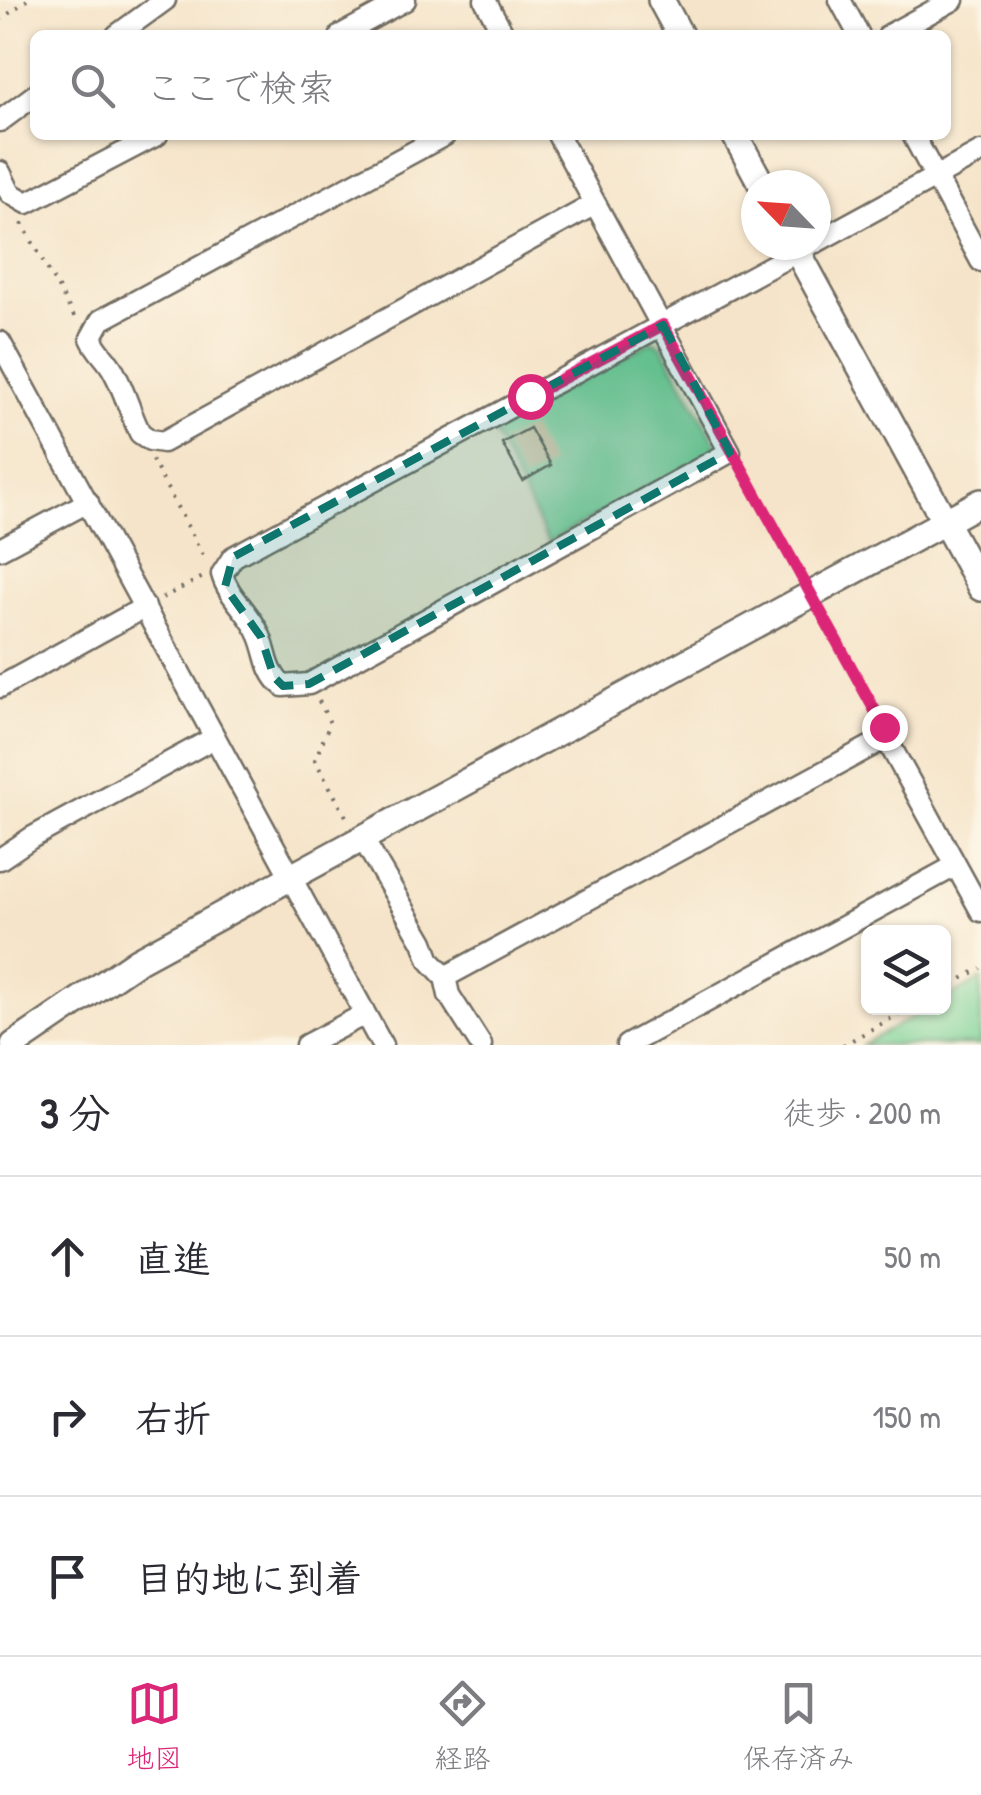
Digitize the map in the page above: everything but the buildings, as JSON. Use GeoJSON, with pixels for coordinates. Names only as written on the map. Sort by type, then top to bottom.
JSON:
{"type":"FeatureCollection","features":[{"type":"Feature","properties":{"kind":"street"},"geometry":{"type":"LineString","coordinates":[[124,30],[165,0]]}},
{"type":"Feature","properties":{"kind":"street"},"geometry":{"type":"LineString","coordinates":[[350,30],[405,0]]}},
{"type":"Feature","properties":{"kind":"street"},"geometry":{"type":"LineString","coordinates":[[485,0],[501,30]]}},
{"type":"Feature","properties":{"kind":"street"},"geometry":{"type":"LineString","coordinates":[[660,0],[677,30]]}},
{"type":"Feature","properties":{"kind":"street"},"geometry":{"type":"LineString","coordinates":[[840,0],[857,30]]}},
{"type":"Feature","properties":{"kind":"street"},"geometry":{"type":"LineString","coordinates":[[898,30],[953,0]]}},
{"type":"Feature","properties":{"kind":"street"},"geometry":{"type":"LineString","coordinates":[[0,121],[30,99]]}},
{"type":"Feature","properties":{"kind":"street"},"geometry":{"type":"LineString","coordinates":[[0,172],[10,193],[27,203],[148,140]]}},
{"type":"Feature","properties":{"kind":"street"},"geometry":{"type":"LineString","coordinates":[[436,140],[100,320],[90,338],[97,352],[111,365],[132,407],[140,434],[164,442],[595,204]]}},
{"type":"Feature","properties":{"kind":"street"},"geometry":{"type":"LineString","coordinates":[[561,140],[663,325],[730,452],[309,684],[283,686],[274,678],[261,637],[226,586],[222,574],[227,562],[663,325],[780,260]]}},
{"type":"Feature","properties":{"kind":"street"},"geometry":{"type":"LineString","coordinates":[[738,140],[754,170]]}},
{"type":"Feature","properties":{"kind":"street"},"geometry":{"type":"LineString","coordinates":[[916,140],[981,261]]}},
{"type":"Feature","properties":{"kind":"street"},"geometry":{"type":"LineString","coordinates":[[831,232],[981,152]]}},
{"type":"Feature","properties":{"kind":"street"},"geometry":{"type":"LineString","coordinates":[[812,260],[981,588]]}},
{"type":"Feature","properties":{"kind":"street"},"geometry":{"type":"LineString","coordinates":[[0,342],[382,1045]]}},
{"type":"Feature","properties":{"kind":"street"},"geometry":{"type":"LineString","coordinates":[[0,549],[88,502]]}},
{"type":"Feature","properties":{"kind":"street"},"geometry":{"type":"LineString","coordinates":[[14,1045],[137,962],[981,502]]}},
{"type":"Feature","properties":{"kind":"street"},"geometry":{"type":"LineString","coordinates":[[0,687],[145,607]]}},
{"type":"Feature","properties":{"kind":"street"},"geometry":{"type":"LineString","coordinates":[[0,860],[31,838],[214,738]]}},
{"type":"Feature","properties":{"kind":"street"},"geometry":{"type":"LineString","coordinates":[[445,977],[886,738],[981,911]]}},
{"type":"Feature","properties":{"kind":"street"},"geometry":{"type":"LineString","coordinates":[[363,838],[481,1045]]}},
{"type":"Feature","properties":{"kind":"street"},"geometry":{"type":"LineString","coordinates":[[627,1045],[956,866]]}},
{"type":"Feature","properties":{"kind":"street"},"geometry":{"type":"LineString","coordinates":[[306,1045],[364,1014]]}},
{"type":"Feature","properties":{"kind":"path"},"geometry":{"type":"LineString","coordinates":[[0,20],[27,0]]}},
{"type":"Feature","properties":{"kind":"path"},"geometry":{"type":"LineString","coordinates":[[18,200],[16,214],[75,320],[90,338]]}},
{"type":"Feature","properties":{"kind":"path"},"geometry":{"type":"LineString","coordinates":[[145,607],[212,572],[152,461],[150,440]]}},
{"type":"Feature","properties":{"kind":"path"},"geometry":{"type":"LineString","coordinates":[[730,452],[739,459],[813,594],[884,727],[886,738]]}},
{"type":"Feature","properties":{"kind":"path"},"geometry":{"type":"LineString","coordinates":[[309,684],[330,723],[315,760],[348,820],[363,838]]}},
{"type":"Feature","properties":{"kind":"path"},"geometry":{"type":"LineString","coordinates":[[951,985],[981,968]]}},
{"type":"Feature","properties":{"kind":"path"},"geometry":{"type":"LineString","coordinates":[[843,1045],[897,1015]]}},
{"type":"Feature","properties":{"kind":"highlighted area"},"geometry":{"type":"Polygon","coordinates":[[[663,325],[730,452],[309,684],[283,686],[274,677],[261,637],[225,587],[233,557],[663,325]]]}},
{"type":"Feature","properties":{"kind":"green space"},"geometry":{"type":"Polygon","coordinates":[[[652,341],[662,346],[716,443],[712,453],[548,542],[491,429],[652,341]]]}},
{"type":"Feature","properties":{"kind":"green space"},"geometry":{"type":"Polygon","coordinates":[[[981,979],[981,1045],[861,1045],[916,1015],[951,1015],[951,996],[981,979]]]}},
{"type":"Feature","properties":{"kind":"route"},"geometry":{"type":"LineString","coordinates":[[530,396],[663,325],[884,727]]}}]}
